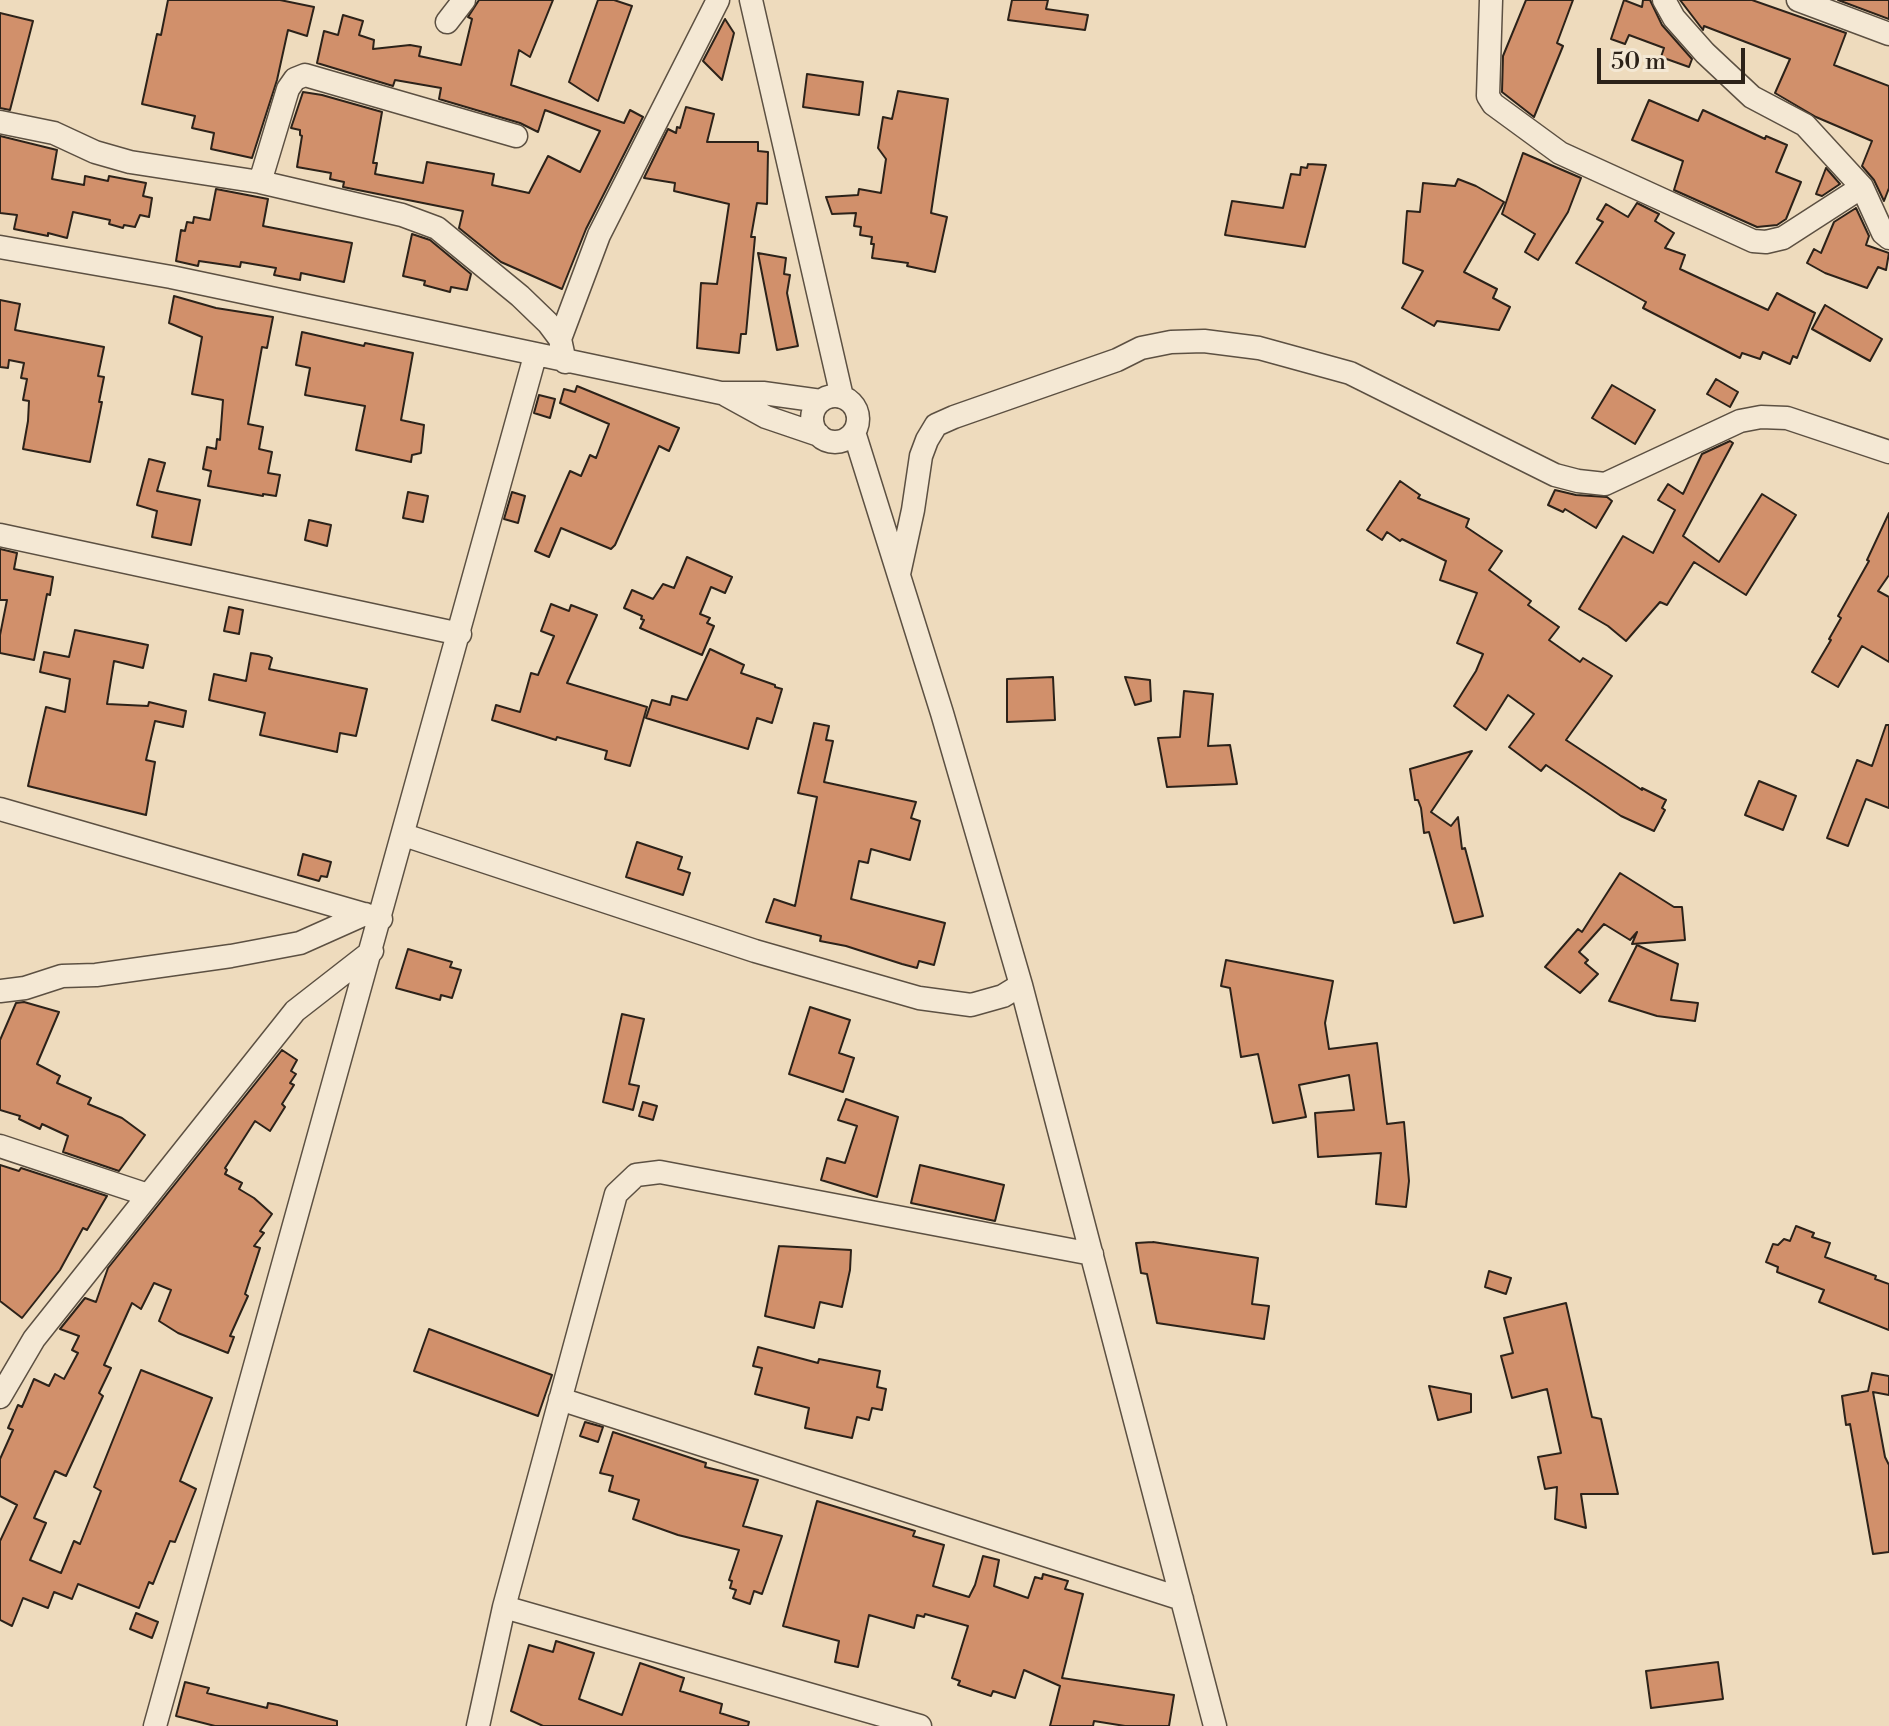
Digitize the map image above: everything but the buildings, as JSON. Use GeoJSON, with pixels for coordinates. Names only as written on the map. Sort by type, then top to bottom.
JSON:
{"type":"FeatureCollection","features":[{"type":"Feature","properties":{"kind":"street"},"geometry":{"type":"LineString","coordinates":[[447,22],[464,0]]}},
{"type":"Feature","properties":{"kind":"street"},"geometry":{"type":"LineString","coordinates":[[560,339],[599,235],[718,0]]}},
{"type":"Feature","properties":{"kind":"street"},"geometry":{"type":"LineString","coordinates":[[751,0],[832,399]]}},
{"type":"Feature","properties":{"kind":"street"},"geometry":{"type":"LineString","coordinates":[[1491,0],[1488,96],[1493,104],[1560,153],[1753,241],[1783,238],[1862,187]]}},
{"type":"Feature","properties":{"kind":"street"},"geometry":{"type":"LineString","coordinates":[[1664,0],[1674,18],[1705,53],[1752,97],[1805,125],[1862,187],[1883,233],[1889,238]]}},
{"type":"Feature","properties":{"kind":"street"},"geometry":{"type":"LineString","coordinates":[[1798,0],[1889,34]]}},
{"type":"Feature","properties":{"kind":"street"},"geometry":{"type":"LineString","coordinates":[[260,182],[288,89],[295,79],[305,75],[516,136]]}},
{"type":"Feature","properties":{"kind":"street"},"geometry":{"type":"LineString","coordinates":[[0,122],[54,133],[95,152],[130,162],[260,182],[402,215],[437,228],[548,323],[560,339],[565,362]]}},
{"type":"Feature","properties":{"kind":"street"},"geometry":{"type":"LineString","coordinates":[[0,247],[171,277],[721,393],[849,400],[857,412],[857,426],[848,438],[833,441],[766,417],[721,393]]}},
{"type":"Feature","properties":{"kind":"street"},"geometry":{"type":"LineString","coordinates":[[898,575],[921,456],[936,425],[1117,360],[1141,348],[1171,342],[1204,341],[1259,348],[1350,373],[1555,475],[1578,481],[1605,484],[1740,421],[1761,417],[1787,418],[1889,452]]}},
{"type":"Feature","properties":{"kind":"street"},"geometry":{"type":"LineString","coordinates":[[155,1726],[372,951],[373,917],[404,835],[535,356]]}},
{"type":"Feature","properties":{"kind":"street"},"geometry":{"type":"LineString","coordinates":[[819,435],[813,413],[832,399]]}},
{"type":"Feature","properties":{"kind":"street"},"geometry":{"type":"LineString","coordinates":[[854,432],[942,713],[1021,985],[1215,1726]]}},
{"type":"Feature","properties":{"kind":"street"},"geometry":{"type":"LineString","coordinates":[[1866,445],[1889,434]]}},
{"type":"Feature","properties":{"kind":"street"},"geometry":{"type":"LineString","coordinates":[[0,535],[460,634]]}},
{"type":"Feature","properties":{"kind":"street"},"geometry":{"type":"LineString","coordinates":[[0,809],[373,917]]}},
{"type":"Feature","properties":{"kind":"street"},"geometry":{"type":"LineString","coordinates":[[404,835],[755,951],[919,998],[971,1005],[1003,996],[1021,985]]}},
{"type":"Feature","properties":{"kind":"street"},"geometry":{"type":"LineString","coordinates":[[0,991],[25,988],[62,976],[96,975],[300,943],[373,917]]}},
{"type":"Feature","properties":{"kind":"street"},"geometry":{"type":"LineString","coordinates":[[0,1397],[34,1339],[295,1011],[372,951]]}},
{"type":"Feature","properties":{"kind":"street"},"geometry":{"type":"LineString","coordinates":[[0,1146],[148,1195]]}},
{"type":"Feature","properties":{"kind":"street"},"geometry":{"type":"LineString","coordinates":[[478,1726],[504,1607],[616,1194],[636,1175],[660,1172],[1092,1254]]}},
{"type":"Feature","properties":{"kind":"street"},"geometry":{"type":"LineString","coordinates":[[560,1399],[1182,1599]]}},
{"type":"Feature","properties":{"kind":"street"},"geometry":{"type":"LineString","coordinates":[[504,1607],[920,1726]]}}]}
